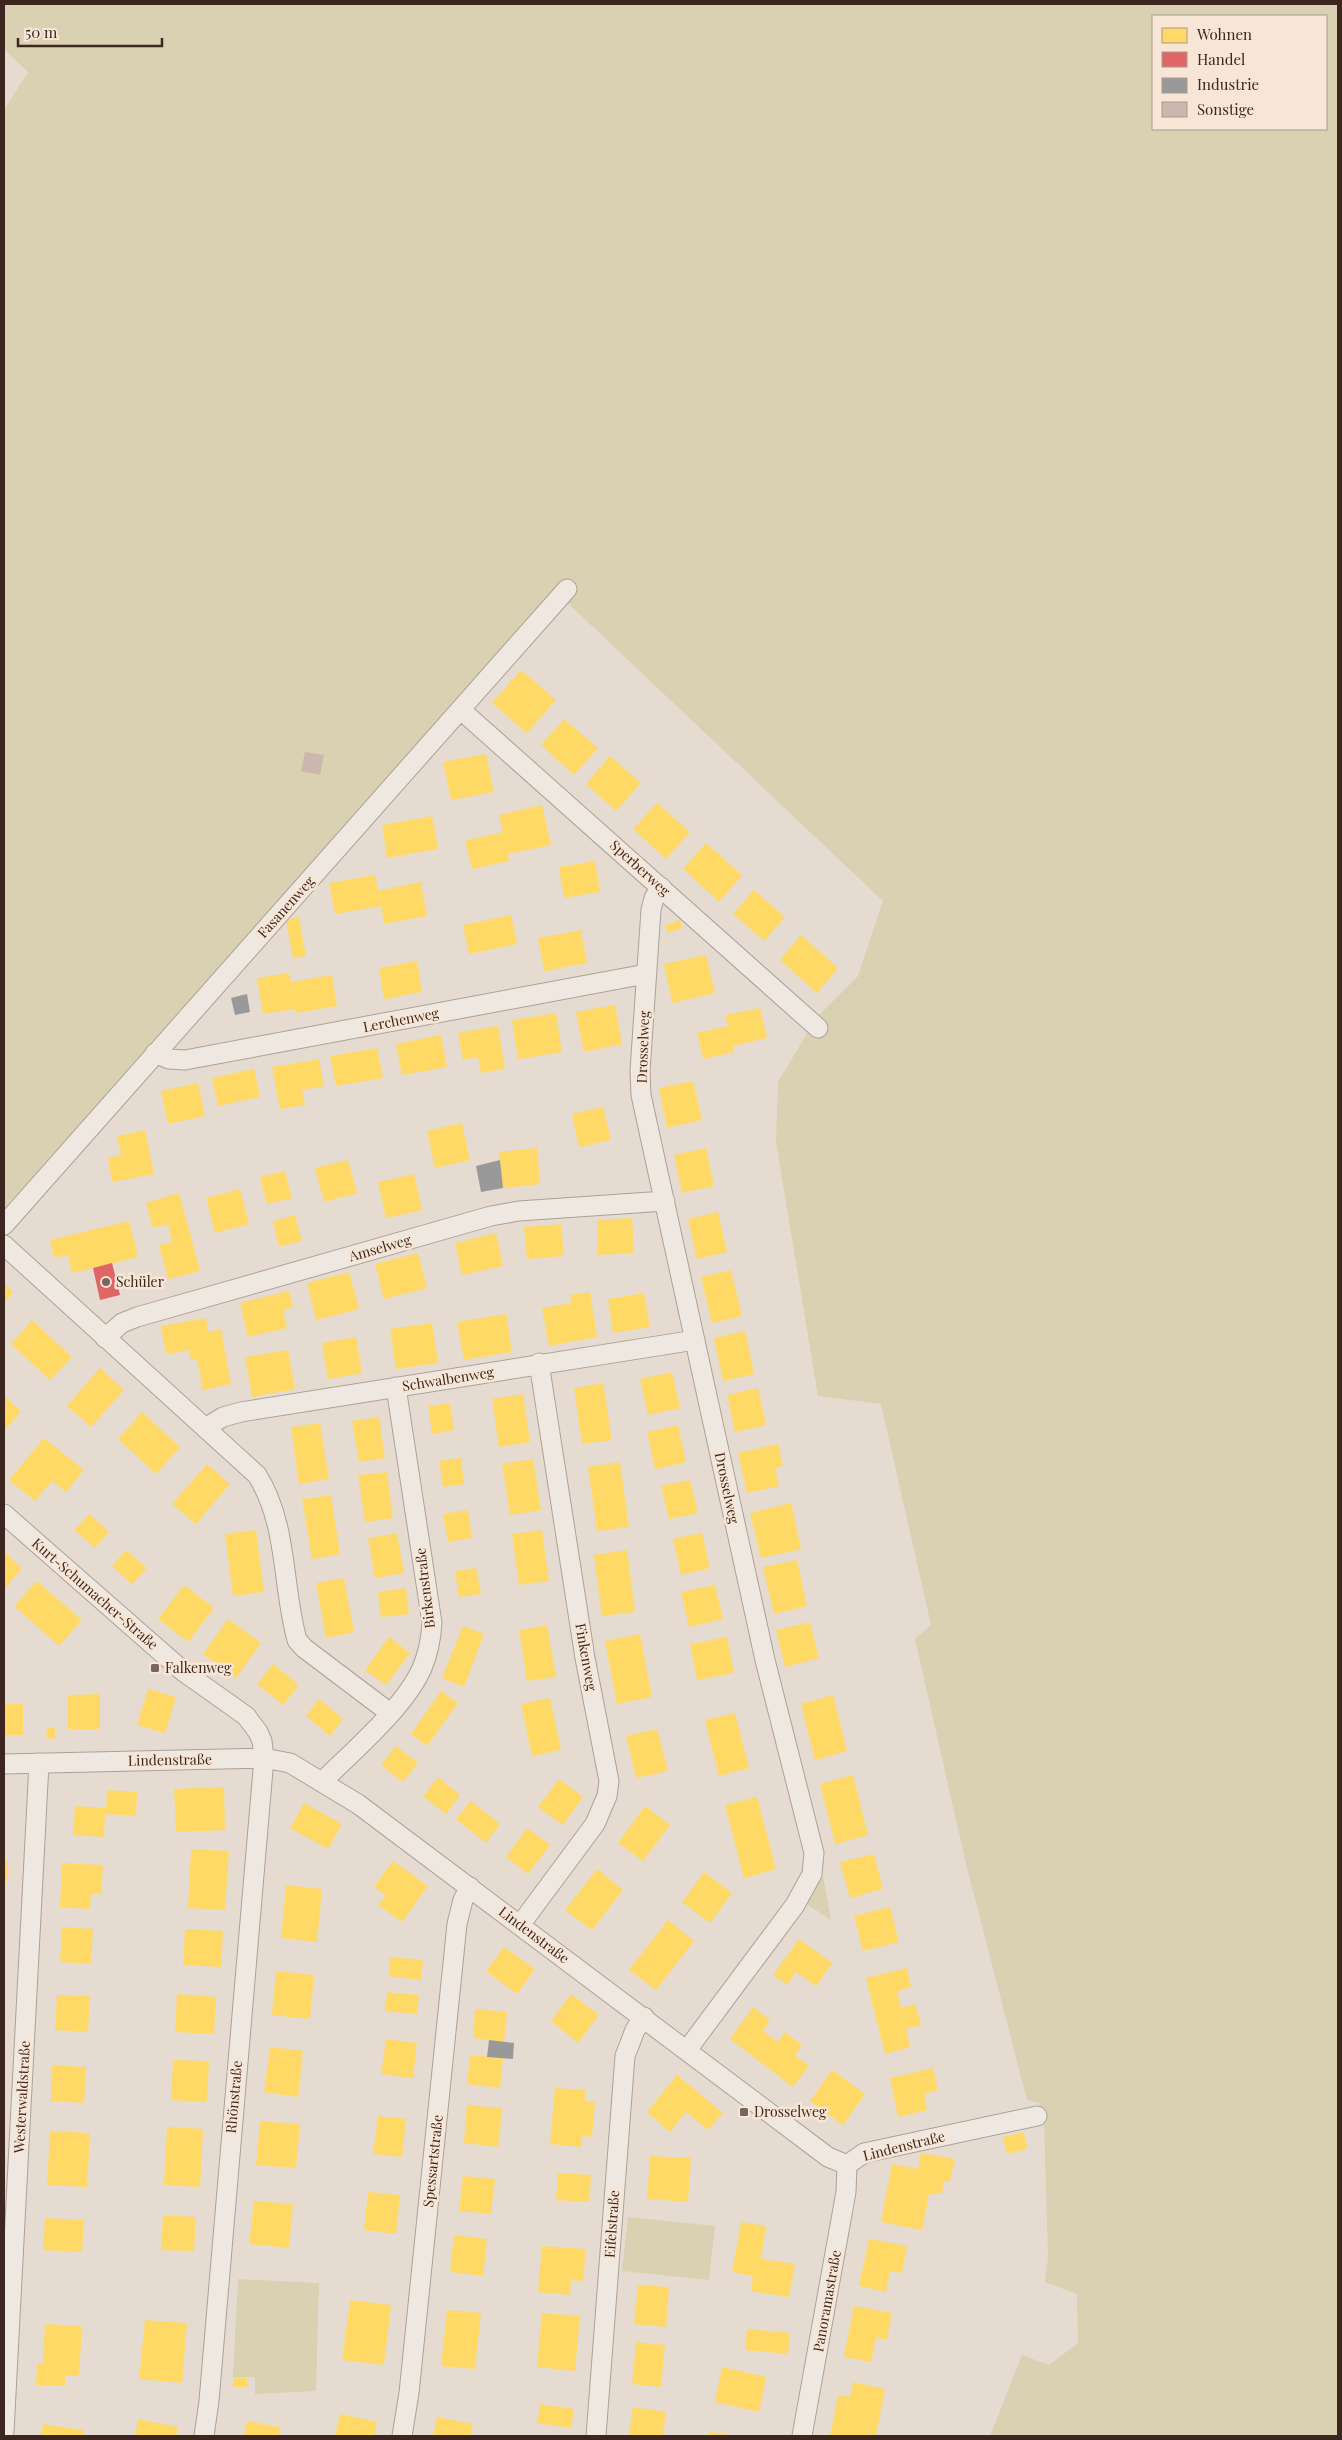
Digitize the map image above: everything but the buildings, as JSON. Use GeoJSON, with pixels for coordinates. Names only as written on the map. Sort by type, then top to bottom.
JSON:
{"type":"FeatureCollection","features":[{"type":"Feature","properties":{"kind":"street","name":"Fasanenweg"},"geometry":{"type":"LineString","coordinates":[[4,1225],[567,589]]}},
{"type":"Feature","properties":{"kind":"street","name":"Sperberweg"},"geometry":{"type":"LineString","coordinates":[[461,710],[818,1028]]}},
{"type":"Feature","properties":{"kind":"street","name":"Drosselweg"},"geometry":{"type":"LineString","coordinates":[[661,887],[654,898],[651,910],[640,1071],[641,1095],[765,1660],[814,1853],[812,1874],[804,1891],[687,2050]]}},
{"type":"Feature","properties":{"kind":"street","name":"Lerchenweg"},"geometry":{"type":"LineString","coordinates":[[155,1054],[169,1059],[185,1060],[646,974]]}},
{"type":"Feature","properties":{"kind":"street","name":"Amselweg"},"geometry":{"type":"LineString","coordinates":[[105,1338],[122,1323],[137,1317],[491,1216],[519,1211],[665,1201]]}},
{"type":"Feature","properties":{"kind":"street"},"geometry":{"type":"LineString","coordinates":[[4,1245],[257,1476],[265,1489],[276,1519],[297,1640],[304,1648],[390,1713]]}},
{"type":"Feature","properties":{"kind":"street","name":"Schwalbenweg"},"geometry":{"type":"LineString","coordinates":[[204,1428],[223,1417],[241,1412],[695,1340]]}},
{"type":"Feature","properties":{"kind":"street","name":"Finkenweg"},"geometry":{"type":"LineString","coordinates":[[520,1924],[595,1824],[607,1796],[609,1781],[585,1658],[539,1364]]}},
{"type":"Feature","properties":{"kind":"street","name":"Birkenstraße"},"geometry":{"type":"LineString","coordinates":[[323,1781],[390,1713],[404,1696],[421,1669],[427,1654],[432,1623],[396,1387]]}},
{"type":"Feature","properties":{"kind":"street","name":"Kurt-Schumacher-Straße"},"geometry":{"type":"LineString","coordinates":[[4,1514],[184,1672],[246,1716],[260,1736],[264,1758]]}},
{"type":"Feature","properties":{"kind":"street","name":"Lindenstraße"},"geometry":{"type":"LineString","coordinates":[[4,1764],[264,1758],[290,1763],[323,1781],[358,1804],[828,2157],[847,2165],[864,2153],[1037,2116]]}},
{"type":"Feature","properties":{"kind":"street","name":"Rhönstraße"},"geometry":{"type":"LineString","coordinates":[[204,2436],[264,1758]]}},
{"type":"Feature","properties":{"kind":"street","name":"Westerwaldstraße"},"geometry":{"type":"LineString","coordinates":[[4,2432],[39,1763]]}},
{"type":"Feature","properties":{"kind":"street","name":"Spessartstraße"},"geometry":{"type":"LineString","coordinates":[[402,2436],[410,2384],[457,1924],[463,1900],[470,1887]]}},
{"type":"Feature","properties":{"kind":"street","name":"Eifelstraße"},"geometry":{"type":"LineString","coordinates":[[596,2436],[625,2056],[634,2030],[644,2017]]}},
{"type":"Feature","properties":{"kind":"street","name":"Panoramastraße"},"geometry":{"type":"LineString","coordinates":[[802,2436],[846,2192],[847,2165]]}},
{"type":"Feature","properties":{"kind":"shaded area"},"geometry":{"type":"Polygon","coordinates":[[[4,4],[1338,4],[1338,2436],[990,2436],[1022,2355],[1049,2365],[1078,2343],[1077,2294],[1045,2282],[1048,2257],[1044,2120],[1039,2103],[1027,2100],[966,1864],[915,1639],[931,1625],[881,1404],[818,1396],[776,1142],[778,1082],[817,1017],[858,976],[883,901],[556,592],[4,1209],[4,110],[28,72],[4,49],[4,4]]]}},
{"type":"Feature","properties":{"kind":"shaded area"},"geometry":{"type":"Polygon","coordinates":[[[823,1876],[831,1920],[805,1903],[823,1876]]]}},
{"type":"Feature","properties":{"kind":"shaded area"},"geometry":{"type":"Polygon","coordinates":[[[628,2217],[715,2226],[709,2280],[622,2271],[628,2217]]]}},
{"type":"Feature","properties":{"kind":"shaded area"},"geometry":{"type":"Polygon","coordinates":[[[238,2279],[319,2283],[316,2391],[255,2394],[255,2377],[233,2377],[238,2279]]]}},
{"type":"Feature","properties":{"kind":"place","name":"Schüler"},"geometry":{"type":"Point","coordinates":[106,1282]}},
{"type":"Feature","properties":{"kind":"place","name":"Falkenweg"},"geometry":{"type":"Point","coordinates":[155,1668]}},
{"type":"Feature","properties":{"kind":"place","name":"Drosselweg"},"geometry":{"type":"Point","coordinates":[744,2112]}}]}
